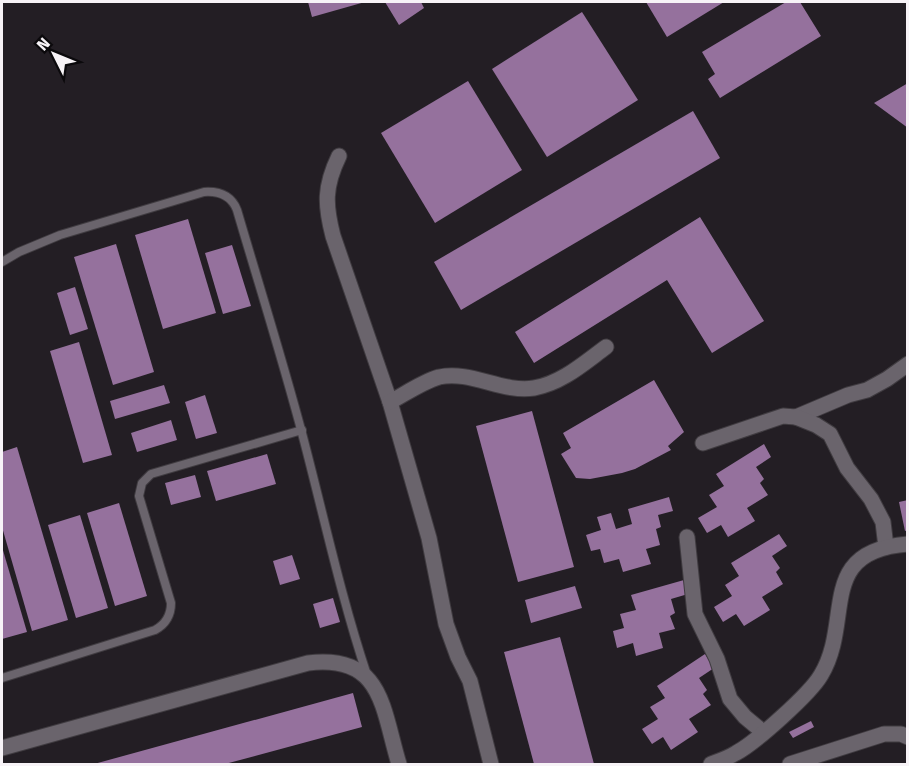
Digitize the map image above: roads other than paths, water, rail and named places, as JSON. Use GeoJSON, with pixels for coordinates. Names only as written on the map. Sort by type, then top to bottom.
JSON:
{"type":"FeatureCollection","features":[{"type":"Feature","properties":{"kind":"street"},"geometry":{"type":"LineString","coordinates":[[339,156],[330,174],[326,208],[390,402],[429,538],[446,624],[470,681],[491,765]]}},
{"type":"Feature","properties":{"kind":"street"},"geometry":{"type":"LineString","coordinates":[[390,402],[431,380],[448,376],[461,376],[512,389],[537,388],[563,378],[606,347]]}},
{"type":"Feature","properties":{"kind":"street"},"geometry":{"type":"LineString","coordinates":[[796,417],[848,395],[867,390],[908,364]]}},
{"type":"Feature","properties":{"kind":"street"},"geometry":{"type":"LineString","coordinates":[[703,443],[783,416],[796,417],[816,425],[830,434],[847,468],[871,499],[883,522],[886,547]]}},
{"type":"Feature","properties":{"kind":"street"},"geometry":{"type":"LineString","coordinates":[[687,537],[695,614],[717,659],[730,699],[745,717],[763,732]]}},
{"type":"Feature","properties":{"kind":"street"},"geometry":{"type":"LineString","coordinates":[[711,765],[739,752],[784,715],[820,676],[832,649],[841,595],[856,561],[871,551],[908,544]]}},
{"type":"Feature","properties":{"kind":"street"},"geometry":{"type":"LineString","coordinates":[[2,748],[308,663],[329,661],[360,670],[368,676],[378,695],[399,765]]}},
{"type":"Feature","properties":{"kind":"street"},"geometry":{"type":"LineString","coordinates":[[790,765],[884,734],[900,734],[908,737]]}},
{"type":"Feature","properties":{"kind":"street"},"geometry":{"type":"LineString","coordinates":[[739,752],[749,765]]}},
{"type":"Feature","properties":{"kind":"lane"},"geometry":{"type":"LineString","coordinates":[[2,262],[18,252],[60,236],[204,192],[212,191],[231,198],[237,210],[302,430],[337,577],[368,676]]}},
{"type":"Feature","properties":{"kind":"lane"},"geometry":{"type":"LineString","coordinates":[[2,678],[155,630],[166,622],[171,603],[139,496],[142,483],[151,474],[302,430]]}}]}
